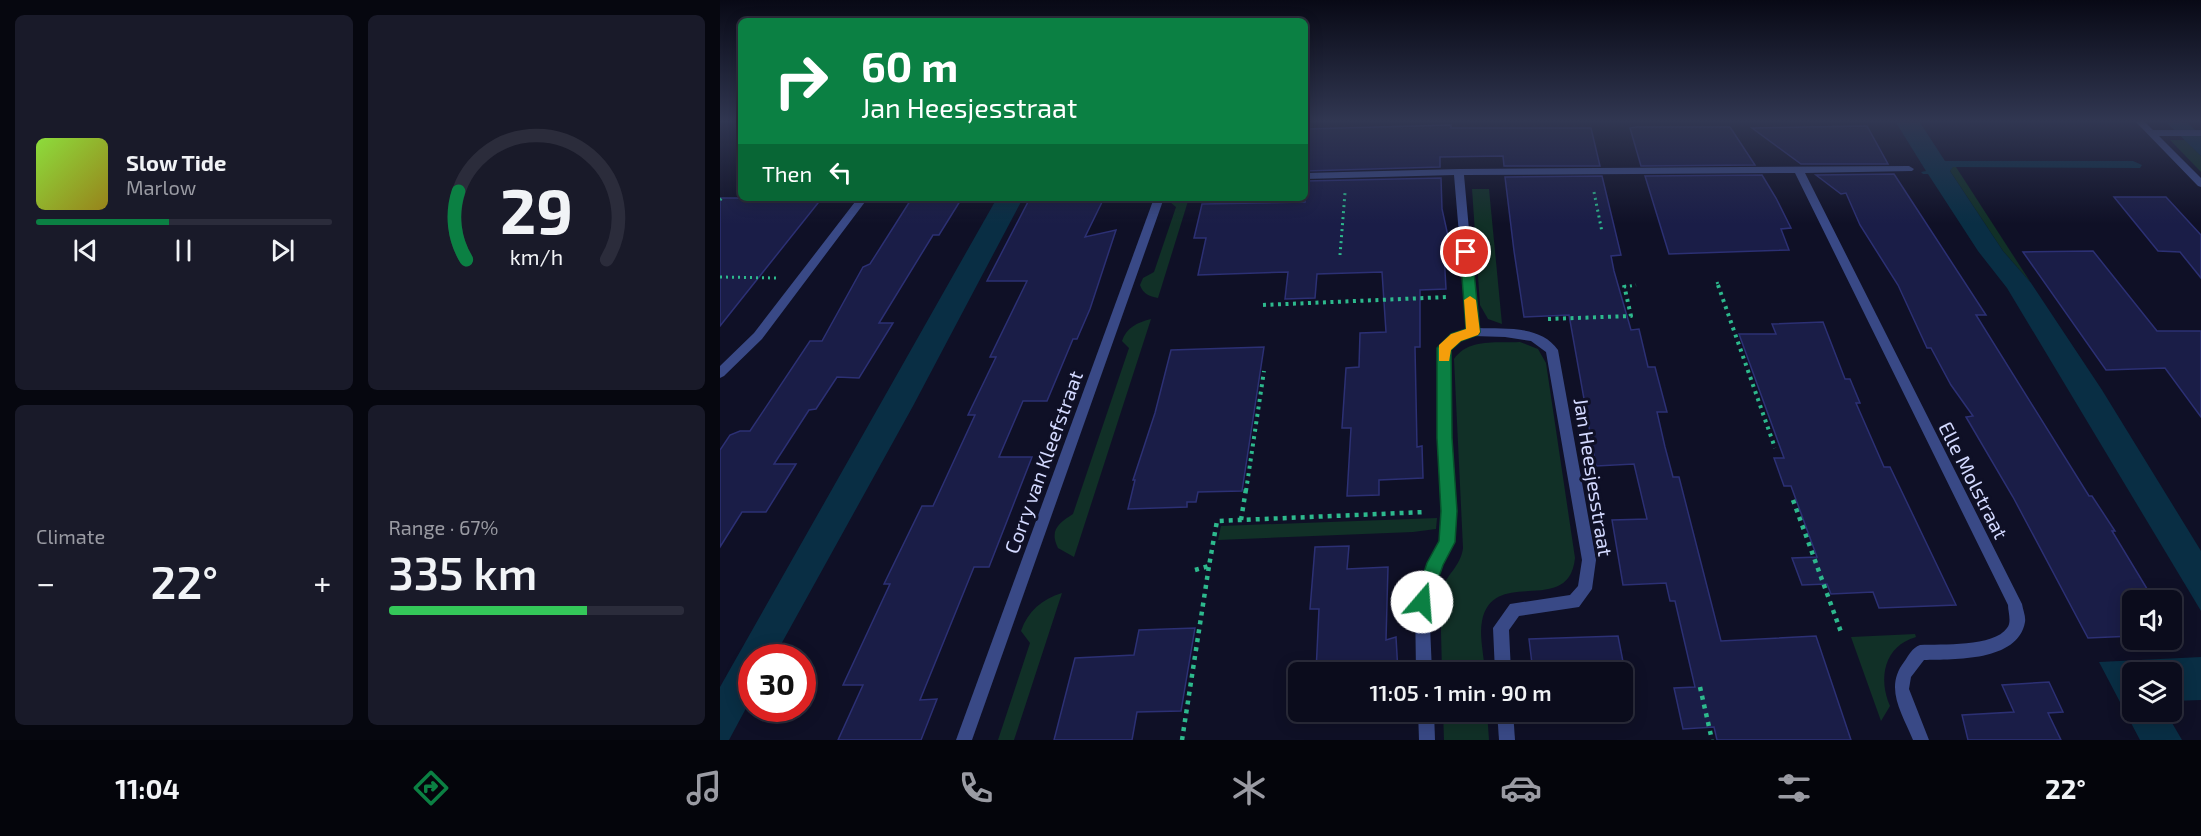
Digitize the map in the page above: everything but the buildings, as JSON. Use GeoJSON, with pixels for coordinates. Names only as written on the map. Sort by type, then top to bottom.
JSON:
{"type":"FeatureCollection","features":[{"type":"Feature","properties":{"kind":"street"},"geometry":{"type":"LineString","coordinates":[[2173,156],[2201,184]]}},
{"type":"Feature","properties":{"kind":"street"},"geometry":{"type":"LineString","coordinates":[[1308,176],[1459,172],[1909,169]]}},
{"type":"Feature","properties":{"kind":"street","name":"Elle Molstraat"},"geometry":{"type":"LineString","coordinates":[[1799,171],[2014,604],[2017,624],[2007,641],[1988,648],[1920,653],[1911,661],[1904,674],[1901,688],[1921,740]]}},
{"type":"Feature","properties":{"kind":"street"},"geometry":{"type":"LineString","coordinates":[[1459,172],[1473,332]]}},
{"type":"Feature","properties":{"kind":"street"},"geometry":{"type":"LineString","coordinates":[[722,368],[758,336],[861,201]]}},
{"type":"Feature","properties":{"kind":"street","name":"Corry van Kleefstraat"},"geometry":{"type":"LineString","coordinates":[[964,740],[1158,201]]}},
{"type":"Feature","properties":{"kind":"street"},"geometry":{"type":"LineString","coordinates":[[1424,662],[1422,602],[1435,563],[1447,542],[1449,511],[1444,348],[1456,337],[1473,332],[1526,333],[1544,340]]}},
{"type":"Feature","properties":{"kind":"street","name":"Jan Heesjesstraat"},"geometry":{"type":"LineString","coordinates":[[1503,662],[1501,628],[1515,609],[1574,602],[1585,589],[1589,560],[1552,350],[1544,340]]}},
{"type":"Feature","properties":{"kind":"street"},"geometry":{"type":"LineString","coordinates":[[1426,722],[1426,740]]}},
{"type":"Feature","properties":{"kind":"street"},"geometry":{"type":"LineString","coordinates":[[1506,722],[1507,740]]}},
{"type":"Feature","properties":{"kind":"path"},"geometry":{"type":"LineString","coordinates":[[1592,185],[1602,232]]}},
{"type":"Feature","properties":{"kind":"path"},"geometry":{"type":"LineString","coordinates":[[1340,255],[1346,189]]}},
{"type":"Feature","properties":{"kind":"path"},"geometry":{"type":"LineString","coordinates":[[720,200],[724,196]]}},
{"type":"Feature","properties":{"kind":"path"},"geometry":{"type":"LineString","coordinates":[[720,278],[803,278]]}},
{"type":"Feature","properties":{"kind":"path"},"geometry":{"type":"LineString","coordinates":[[1717,282],[1775,447]]}},
{"type":"Feature","properties":{"kind":"path"},"geometry":{"type":"LineString","coordinates":[[1544,340],[1548,319],[1631,316],[1624,285],[1636,285]]}},
{"type":"Feature","properties":{"kind":"path"},"geometry":{"type":"LineString","coordinates":[[1263,305],[1470,297]]}},
{"type":"Feature","properties":{"kind":"path"},"geometry":{"type":"LineString","coordinates":[[1241,520],[1264,371]]}},
{"type":"Feature","properties":{"kind":"path"},"geometry":{"type":"LineString","coordinates":[[1794,500],[1841,632]]}},
{"type":"Feature","properties":{"kind":"path"},"geometry":{"type":"LineString","coordinates":[[1182,740],[1217,521],[1449,511]]}},
{"type":"Feature","properties":{"kind":"path"},"geometry":{"type":"LineString","coordinates":[[1195,570],[1209,566]]}},
{"type":"Feature","properties":{"kind":"path"},"geometry":{"type":"LineString","coordinates":[[1700,687],[1712,740]]}},
{"type":"Feature","properties":{"kind":"green space"},"geometry":{"type":"Polygon","coordinates":[[[2185,156],[2201,156],[2201,172],[2185,156]]]}},
{"type":"Feature","properties":{"kind":"green space"},"geometry":{"type":"Polygon","coordinates":[[[1952,167],[1956,167],[2031,283],[2003,251],[1950,171],[1952,167]]]}},
{"type":"Feature","properties":{"kind":"green space"},"geometry":{"type":"Polygon","coordinates":[[[1472,189],[1489,189],[1502,324],[1488,319],[1480,305],[1472,189]]]}},
{"type":"Feature","properties":{"kind":"green space"},"geometry":{"type":"Polygon","coordinates":[[[1188,201],[1158,298],[1147,294],[1140,285],[1143,278],[1154,272],[1176,207],[1170,202],[1188,201]]]}},
{"type":"Feature","properties":{"kind":"green space"},"geometry":{"type":"Polygon","coordinates":[[[1151,319],[1074,557],[1058,548],[1055,542],[1055,532],[1063,521],[1073,514],[1129,348],[1122,341],[1124,336],[1133,326],[1151,319]]]}},
{"type":"Feature","properties":{"kind":"green space"},"geometry":{"type":"Polygon","coordinates":[[[1493,342],[1520,342],[1538,349],[1546,363],[1575,558],[1570,576],[1559,585],[1546,590],[1515,592],[1500,596],[1489,605],[1481,627],[1484,662],[1442,662],[1440,592],[1459,560],[1463,548],[1454,359],[1467,348],[1493,342]]]}},
{"type":"Feature","properties":{"kind":"green space"},"geometry":{"type":"Polygon","coordinates":[[[1437,518],[1436,529],[1413,532],[1218,540],[1221,526],[1437,518]]]}},
{"type":"Feature","properties":{"kind":"green space"},"geometry":{"type":"Polygon","coordinates":[[[1062,593],[1014,740],[998,740],[1030,643],[1021,631],[1024,624],[1037,607],[1062,593]]]}},
{"type":"Feature","properties":{"kind":"green space"},"geometry":{"type":"Polygon","coordinates":[[[1915,634],[1916,637],[1905,641],[1897,648],[1886,664],[1884,685],[1890,706],[1881,721],[1851,637],[1915,634]]]}},
{"type":"Feature","properties":{"kind":"green space"},"geometry":{"type":"Polygon","coordinates":[[[1443,722],[1488,722],[1489,740],[1444,740],[1443,722]]]}},
{"type":"Feature","properties":{"kind":"water"},"geometry":{"type":"Polygon","coordinates":[[[1916,156],[1941,156],[1945,161],[2133,161],[2142,165],[2140,168],[1953,167],[1950,171],[2003,251],[2031,283],[2102,390],[2201,551],[2201,611],[2007,288],[1978,251],[1928,174],[1921,172],[1926,171],[1916,156]]]}},
{"type":"Feature","properties":{"kind":"water"},"geometry":{"type":"Polygon","coordinates":[[[995,201],[1021,201],[913,406],[781,644],[744,644],[995,201]]]}},
{"type":"Feature","properties":{"kind":"water"},"geometry":{"type":"Polygon","coordinates":[[[738,655],[739,722],[729,740],[720,740],[720,687],[738,655]]]}},
{"type":"Feature","properties":{"kind":"water"},"geometry":{"type":"Polygon","coordinates":[[[2201,657],[2201,700],[2182,701],[2182,662],[2122,662],[2122,706],[2099,662],[2201,657]]]}},
{"type":"Feature","properties":{"kind":"water"},"geometry":{"type":"Polygon","coordinates":[[[2131,722],[2171,722],[2182,740],[2140,740],[2131,722]]]}},
{"type":"Feature","properties":{"kind":"slow traffic"},"geometry":{"type":"LineString","coordinates":[[1444,357],[1444,348],[1456,337],[1473,332],[1470,300]]}},
{"type":"Feature","properties":{"kind":"route"},"geometry":{"type":"LineString","coordinates":[[1422,602],[1435,563],[1447,542],[1449,480],[1445,438],[1444,348],[1456,337],[1473,332],[1466,252]]}}]}
